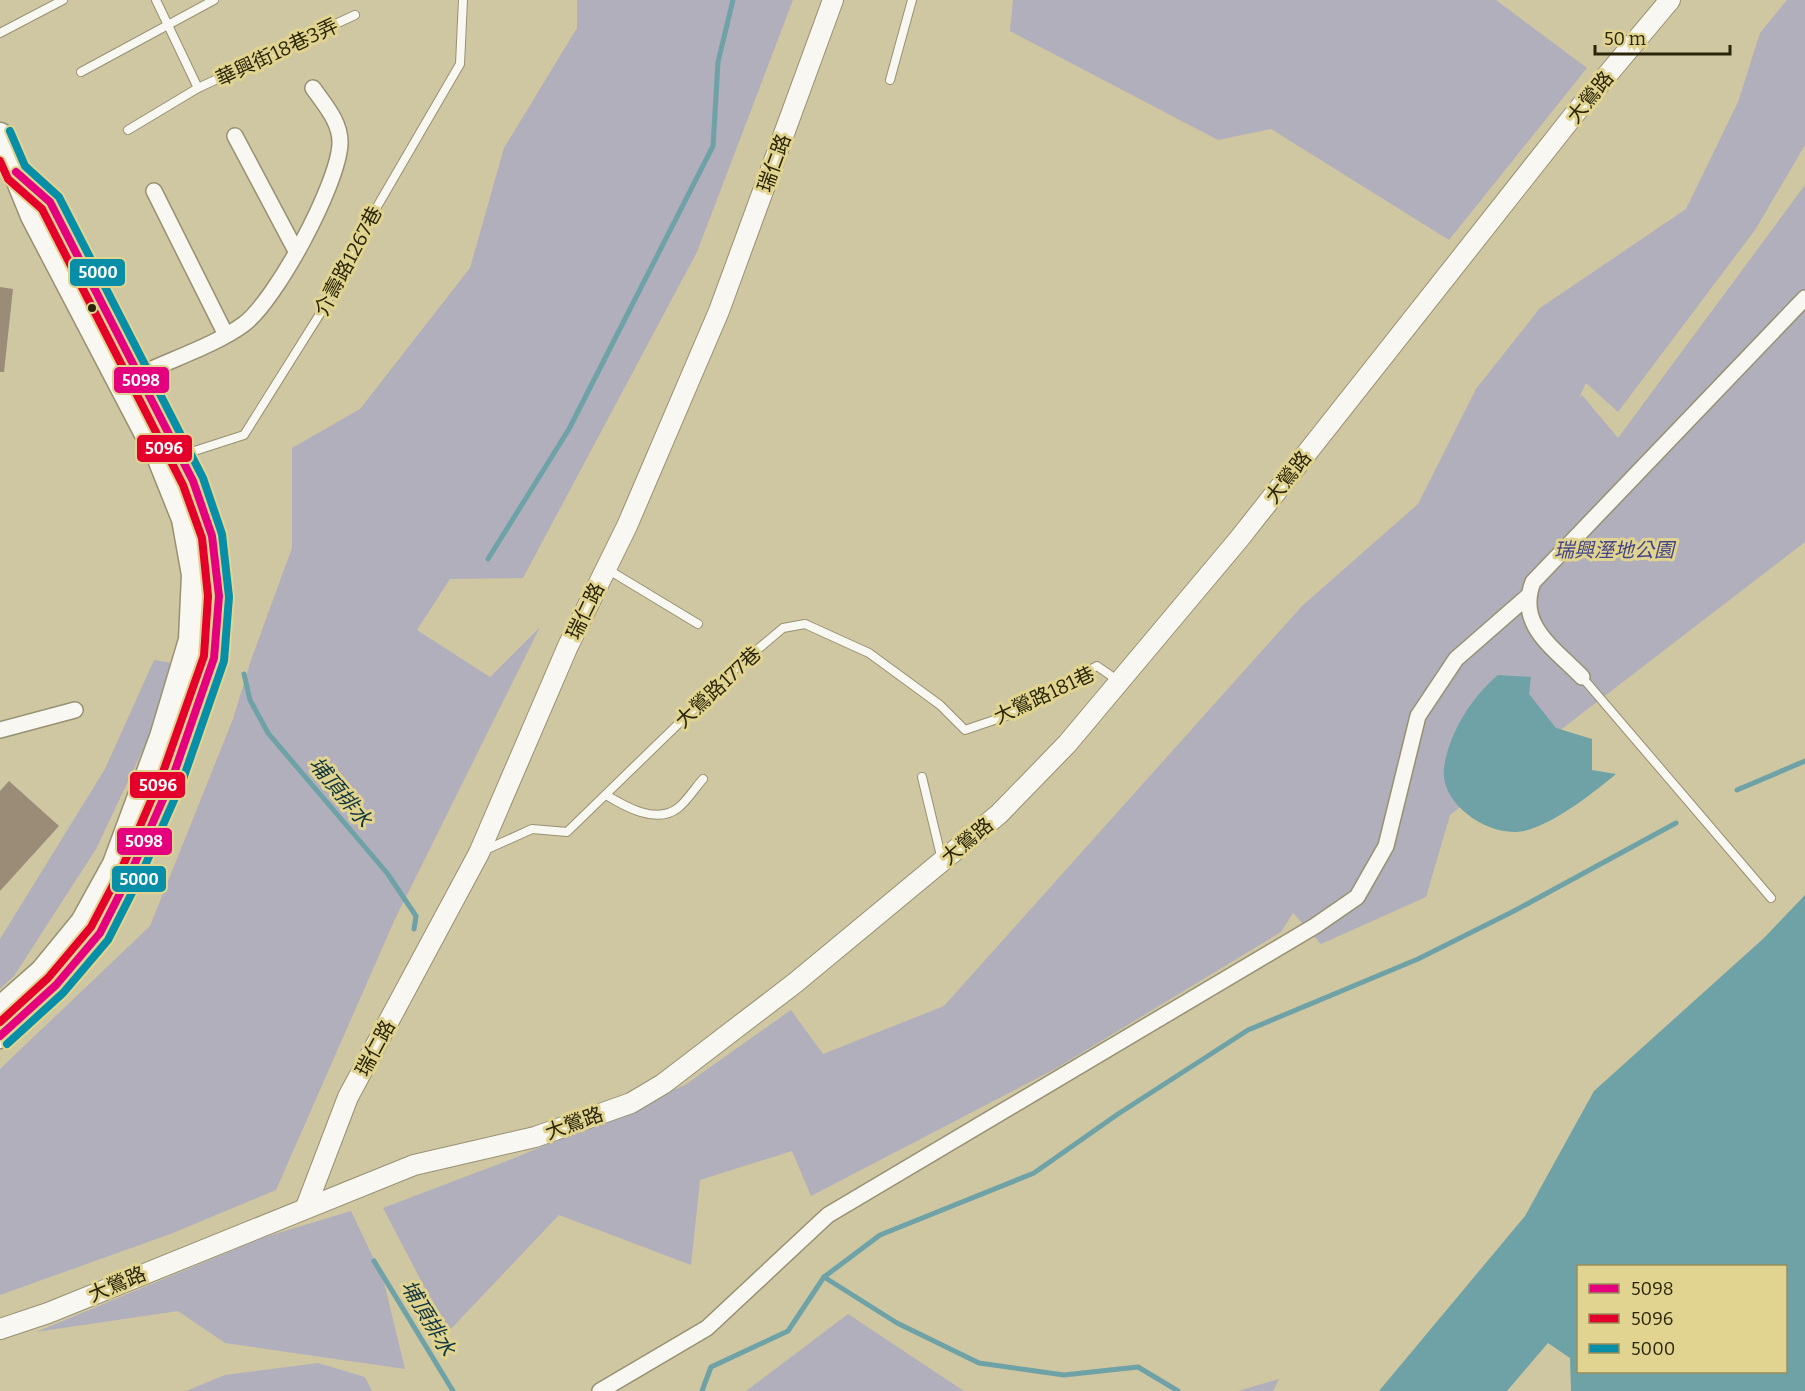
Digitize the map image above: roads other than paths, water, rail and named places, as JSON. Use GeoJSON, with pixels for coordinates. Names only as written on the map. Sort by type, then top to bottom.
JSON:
{"type":"FeatureCollection","features":[{"type":"Feature","properties":{"kind":"main road"},"geometry":{"type":"LineString","coordinates":[[0,135],[8,172],[170,458],[193,481],[212,536],[219,596],[214,658],[172,779],[131,872],[100,933],[56,985],[0,1036]]}},
{"type":"Feature","properties":{"kind":"main road"},"geometry":{"type":"LineString","coordinates":[[0,1009],[42,972],[83,922],[115,864],[162,737],[191,640],[194,575],[170,458],[137,376],[50,202],[8,172]]}},
{"type":"Feature","properties":{"kind":"street","name":"瑞仁路"},"geometry":{"type":"LineString","coordinates":[[306,1207],[348,1097],[479,853],[568,646],[606,568],[719,311],[833,0]]}},
{"type":"Feature","properties":{"kind":"street","name":"大鶯路"},"geometry":{"type":"LineString","coordinates":[[0,1329],[48,1313],[414,1165],[535,1137],[631,1102],[663,1084],[795,983],[999,814],[1067,744],[1239,539],[1570,120],[1670,0]]}},
{"type":"Feature","properties":{"kind":"street"},"geometry":{"type":"LineString","coordinates":[[137,376],[226,335],[246,323],[272,291],[313,222],[328,190],[340,144],[335,121],[313,88]]}},
{"type":"Feature","properties":{"kind":"street"},"geometry":{"type":"LineString","coordinates":[[235,136],[296,251]]}},
{"type":"Feature","properties":{"kind":"street"},"geometry":{"type":"LineString","coordinates":[[154,191],[226,335]]}},
{"type":"Feature","properties":{"kind":"street"},"geometry":{"type":"LineString","coordinates":[[1582,677],[1537,630],[1528,616],[1527,597],[1533,582],[1805,298]]}},
{"type":"Feature","properties":{"kind":"street"},"geometry":{"type":"LineString","coordinates":[[600,1391],[707,1328],[828,1215],[1315,926],[1357,897],[1386,846],[1418,716],[1456,659],[1527,597]]}},
{"type":"Feature","properties":{"kind":"street"},"geometry":{"type":"LineString","coordinates":[[0,730],[75,710]]}},
{"type":"Feature","properties":{"kind":"lane"},"geometry":{"type":"LineString","coordinates":[[0,33],[63,0]]}},
{"type":"Feature","properties":{"kind":"lane"},"geometry":{"type":"LineString","coordinates":[[156,0],[198,88]]}},
{"type":"Feature","properties":{"kind":"lane"},"geometry":{"type":"LineString","coordinates":[[81,72],[214,0]]}},
{"type":"Feature","properties":{"kind":"lane","name":"介壽路1267巷"},"geometry":{"type":"LineString","coordinates":[[170,458],[244,435],[317,319],[378,205],[460,64],[463,0]]}},
{"type":"Feature","properties":{"kind":"lane"},"geometry":{"type":"LineString","coordinates":[[890,80],[912,0]]}},
{"type":"Feature","properties":{"kind":"lane","name":"華興街18巷3弄"},"geometry":{"type":"LineString","coordinates":[[128,130],[198,88],[355,15]]}},
{"type":"Feature","properties":{"kind":"lane"},"geometry":{"type":"LineString","coordinates":[[606,568],[698,624]]}},
{"type":"Feature","properties":{"kind":"lane","name":"大鶯路177巷"},"geometry":{"type":"LineString","coordinates":[[479,853],[532,830],[567,832],[739,665],[783,628],[805,624],[868,653],[940,705],[965,730]]}},
{"type":"Feature","properties":{"kind":"lane","name":"大鶯路181巷"},"geometry":{"type":"LineString","coordinates":[[965,730],[1006,716],[1097,666],[1121,682]]}},
{"type":"Feature","properties":{"kind":"lane"},"geometry":{"type":"LineString","coordinates":[[1582,677],[1771,898]]}},
{"type":"Feature","properties":{"kind":"lane"},"geometry":{"type":"LineString","coordinates":[[922,777],[942,861]]}},
{"type":"Feature","properties":{"kind":"lane"},"geometry":{"type":"LineString","coordinates":[[606,795],[630,810],[654,814],[668,812],[677,809],[703,779]]}},
{"type":"Feature","properties":{"kind":"water"},"geometry":{"type":"Polygon","coordinates":[[[1498,675],[1531,677],[1529,694],[1556,728],[1592,739],[1592,770],[1616,774],[1563,813],[1528,830],[1514,832],[1500,830],[1471,817],[1450,795],[1445,782],[1444,768],[1456,729],[1470,705],[1498,675]]]}},
{"type":"Feature","properties":{"kind":"water"},"geometry":{"type":"Polygon","coordinates":[[[1805,895],[1805,1391],[1571,1391],[1570,1358],[1548,1343],[1507,1391],[1379,1391],[1525,1216],[1594,1091],[1764,938],[1805,895]]]}},
{"type":"Feature","properties":{"kind":"waterway"},"geometry":{"type":"LineString","coordinates":[[488,559],[569,429],[713,146],[718,62],[733,0]]}},
{"type":"Feature","properties":{"kind":"waterway","name":"埔頂排水"},"geometry":{"type":"LineString","coordinates":[[244,674],[250,700],[268,733],[387,873],[416,916],[414,929]]}},
{"type":"Feature","properties":{"kind":"waterway"},"geometry":{"type":"LineString","coordinates":[[1737,790],[1805,761]]}},
{"type":"Feature","properties":{"kind":"waterway"},"geometry":{"type":"LineString","coordinates":[[702,1391],[711,1367],[788,1331],[824,1277],[880,1235],[1034,1173],[1118,1114],[1248,1030],[1418,959],[1514,911],[1676,823]]}},
{"type":"Feature","properties":{"kind":"waterway","name":"埔頂排水"},"geometry":{"type":"LineString","coordinates":[[374,1261],[453,1391]]}},
{"type":"Feature","properties":{"kind":"waterway"},"geometry":{"type":"LineString","coordinates":[[824,1277],[897,1323],[979,1363],[1064,1375],[1138,1367],[1178,1391]]}},
{"type":"Feature","properties":{"kind":"park label","name":"瑞興溼地公園"},"geometry":{"type":"Point","coordinates":[1614,550]}}]}
